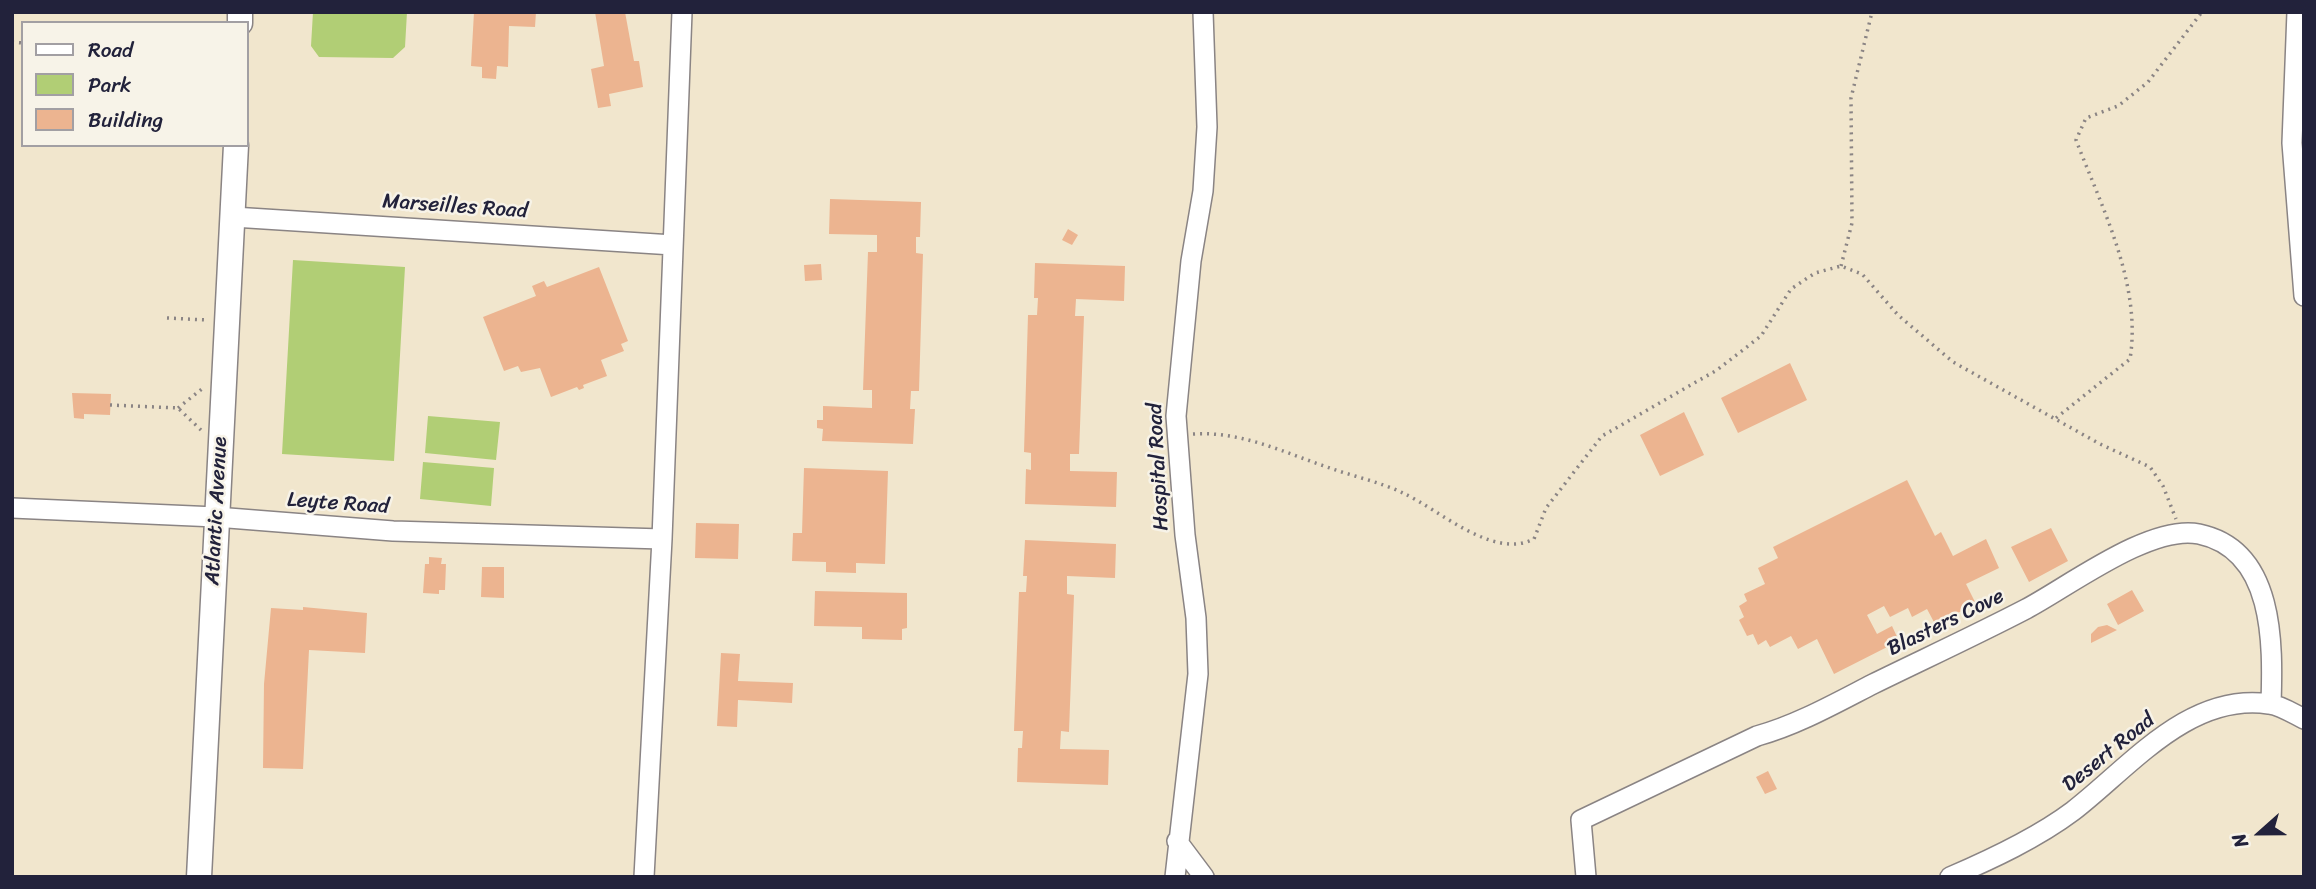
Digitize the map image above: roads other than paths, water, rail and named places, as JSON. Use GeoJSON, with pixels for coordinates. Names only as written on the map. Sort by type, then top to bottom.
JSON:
{"type":"FeatureCollection","features":[{"type":"Feature","properties":{"kind":"street"},"geometry":{"type":"LineString","coordinates":[[644,877],[662,539],[682,12]]}},
{"type":"Feature","properties":{"kind":"street","name":"Hospital Road"},"geometry":{"type":"LineString","coordinates":[[1175,877],[1198,674],[1196,618],[1185,535],[1176,416],[1191,261],[1203,191],[1207,127],[1203,12]]}},
{"type":"Feature","properties":{"kind":"street"},"geometry":{"type":"LineString","coordinates":[[2297,12],[2292,143],[2304,296]]}},
{"type":"Feature","properties":{"kind":"street","name":"Atlantic Avenue"},"geometry":{"type":"LineString","coordinates":[[199,877],[236,147]]}},
{"type":"Feature","properties":{"kind":"street","name":"Marseilles Road"},"geometry":{"type":"LineString","coordinates":[[233,217],[673,245]]}},
{"type":"Feature","properties":{"kind":"street","name":"Leyte Road"},"geometry":{"type":"LineString","coordinates":[[12,508],[216,517],[393,531],[662,539]]}},
{"type":"Feature","properties":{"kind":"street","name":"Blasters Cove"},"geometry":{"type":"LineString","coordinates":[[1586,877],[1581,820],[1757,736],[1776,731],[1844,699],[2029,607],[2099,566],[2159,537],[2182,533],[2198,534],[2218,541],[2238,554],[2258,584],[2267,611],[2272,654],[2271,704]]}},
{"type":"Feature","properties":{"kind":"street","name":"Desert Road"},"geometry":{"type":"LineString","coordinates":[[1950,877],[2008,850],[2071,812],[2147,747],[2189,720],[2212,710],[2241,704],[2271,704],[2304,719]]}},
{"type":"Feature","properties":{"kind":"street"},"geometry":{"type":"LineString","coordinates":[[1177,842],[1204,877]]}}]}
